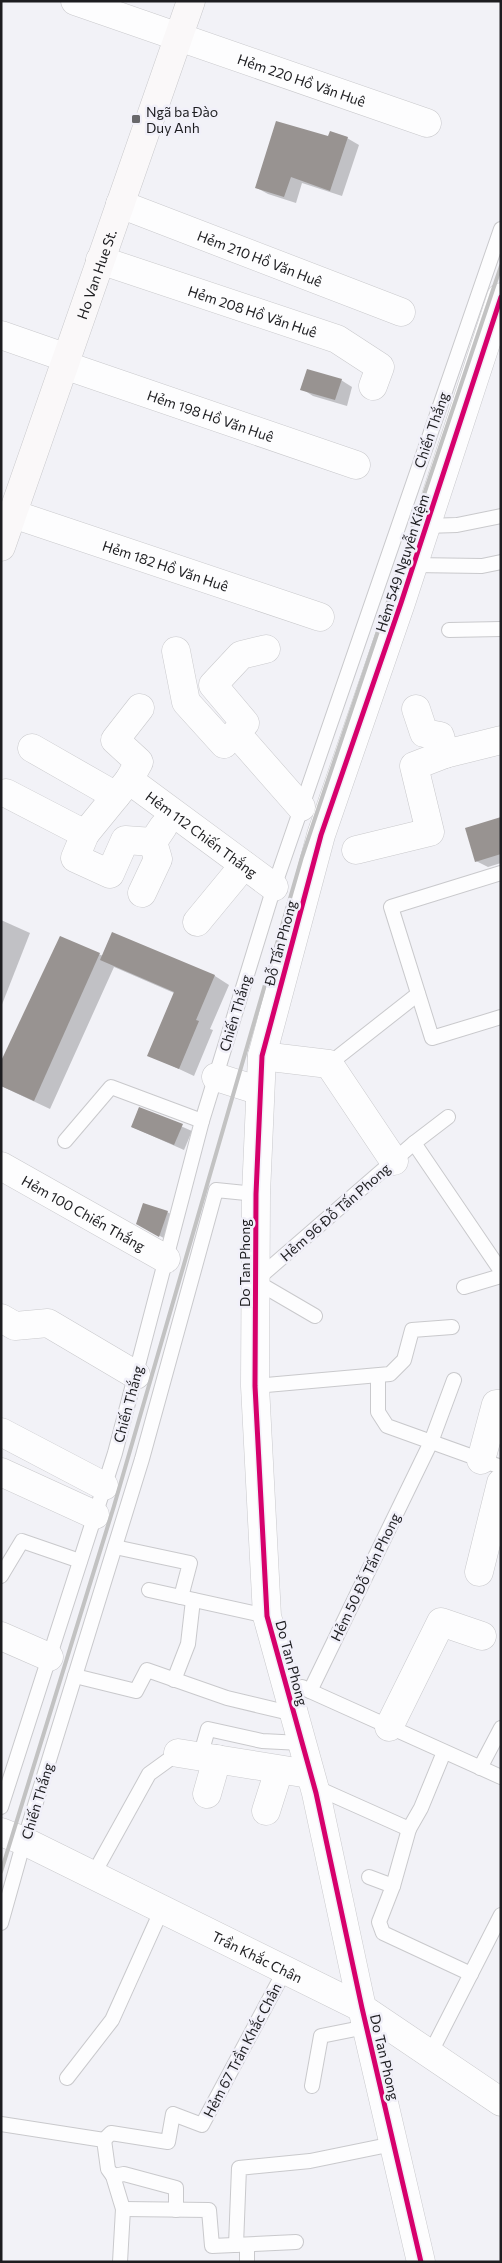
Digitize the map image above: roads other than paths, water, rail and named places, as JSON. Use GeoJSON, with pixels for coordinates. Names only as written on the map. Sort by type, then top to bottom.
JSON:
{"type":"FeatureCollection","features":[{"type":"Feature","properties":{"kind":"main road","name":"Ho Van Hue St."},"geometry":{"type":"LineString","coordinates":[[1,547],[177,36],[191,1]]}},
{"type":"Feature","properties":{"kind":"street","name":"Hẻm 220 Hồ Văn Huê"},"geometry":{"type":"LineString","coordinates":[[75,1],[427,123]]}},
{"type":"Feature","properties":{"kind":"street","name":"Hẻm 210 Hồ Văn Huê"},"geometry":{"type":"LineString","coordinates":[[120,204],[401,312]]}},
{"type":"Feature","properties":{"kind":"street","name":"Hẻm 208 Hồ Văn Huê"},"geometry":{"type":"LineString","coordinates":[[100,260],[337,339],[380,367],[373,386]]}},
{"type":"Feature","properties":{"kind":"street","name":"Hẻm 549 Nguyễn Kiệm"},"geometry":{"type":"LineString","coordinates":[[321,836],[501,297]]}},
{"type":"Feature","properties":{"kind":"street","name":"Hẻm 198 Hồ Văn Huê"},"geometry":{"type":"LineString","coordinates":[[1,335],[66,361],[356,465]]}},
{"type":"Feature","properties":{"kind":"street","name":"Hẻm 182 Hồ Văn Huê"},"geometry":{"type":"LineString","coordinates":[[13,514],[320,617]]}},
{"type":"Feature","properties":{"kind":"street"},"geometry":{"type":"LineString","coordinates":[[176,651],[186,702],[224,744],[245,723],[213,685],[241,655],[266,649]]}},
{"type":"Feature","properties":{"kind":"street"},"geometry":{"type":"LineString","coordinates":[[140,708],[115,740],[139,762],[123,788],[85,834],[75,858],[110,874],[125,840],[153,842]]}},
{"type":"Feature","properties":{"kind":"street"},"geometry":{"type":"LineString","coordinates":[[416,709],[424,732],[440,736],[445,754]]}},
{"type":"Feature","properties":{"kind":"street"},"geometry":{"type":"LineString","coordinates":[[236,733],[301,807]]}},
{"type":"Feature","properties":{"kind":"street"},"geometry":{"type":"LineString","coordinates":[[356,850],[430,832],[414,766],[445,754],[501,740]]}},
{"type":"Feature","properties":{"kind":"street","name":"Hẻm 112 Chiến Thắng"},"geometry":{"type":"LineString","coordinates":[[32,748],[123,788],[173,813],[274,887]]}},
{"type":"Feature","properties":{"kind":"street"},"geometry":{"type":"LineString","coordinates":[[6,793],[85,834]]}},
{"type":"Feature","properties":{"kind":"street"},"geometry":{"type":"LineString","coordinates":[[153,842],[173,813]]}},
{"type":"Feature","properties":{"kind":"street","name":"Đỗ Tấn Phong"},"geometry":{"type":"LineString","coordinates":[[262,1056],[321,836]]}},
{"type":"Feature","properties":{"kind":"street"},"geometry":{"type":"LineString","coordinates":[[142,893],[158,859],[153,842]]}},
{"type":"Feature","properties":{"kind":"street"},"geometry":{"type":"LineString","coordinates":[[197,922],[244,865]]}},
{"type":"Feature","properties":{"kind":"street"},"geometry":{"type":"LineString","coordinates":[[262,1056],[329,1064],[394,1161]]}},
{"type":"Feature","properties":{"kind":"street","name":"Do Tan Phong"},"geometry":{"type":"LineString","coordinates":[[262,1056],[256,1194],[255,1386],[267,1616],[297,1698],[301,1744],[312,1784],[421,2262]]}},
{"type":"Feature","properties":{"kind":"street"},"geometry":{"type":"LineString","coordinates":[[216,1077],[260,1091]]}},
{"type":"Feature","properties":{"kind":"street","name":"Hẻm 100 Chiến Thắng"},"geometry":{"type":"LineString","coordinates":[[3,1171],[166,1259]]}},
{"type":"Feature","properties":{"kind":"street"},"geometry":{"type":"LineString","coordinates":[[1,1318],[15,1326],[48,1323],[136,1375]]}},
{"type":"Feature","properties":{"kind":"street"},"geometry":{"type":"LineString","coordinates":[[491,1463],[496,1404],[501,1404]]}},
{"type":"Feature","properties":{"kind":"street"},"geometry":{"type":"LineString","coordinates":[[1,1432],[104,1486]]}},
{"type":"Feature","properties":{"kind":"street"},"geometry":{"type":"LineString","coordinates":[[1,1472],[95,1515]]}},
{"type":"Feature","properties":{"kind":"street"},"geometry":{"type":"LineString","coordinates":[[478,1572],[501,1482]]}},
{"type":"Feature","properties":{"kind":"street"},"geometry":{"type":"LineString","coordinates":[[389,1727],[441,1622],[482,1636]]}},
{"type":"Feature","properties":{"kind":"street"},"geometry":{"type":"LineString","coordinates":[[1,1636],[49,1657]]}},
{"type":"Feature","properties":{"kind":"street"},"geometry":{"type":"LineString","coordinates":[[207,1794],[198,1756],[279,1770],[312,1784]]}},
{"type":"Feature","properties":{"kind":"street"},"geometry":{"type":"LineString","coordinates":[[266,1810],[279,1770]]}},
{"type":"Feature","properties":{"kind":"street","name":"Trần Khắc Chân"},"geometry":{"type":"LineString","coordinates":[[13,1836],[285,1970],[364,2018],[430,2054],[501,2102]]}},
{"type":"Feature","properties":{"kind":"lane","name":"Chiến Thắng"},"geometry":{"type":"LineString","coordinates":[[1,1807],[104,1486],[136,1375],[202,1122],[274,887],[501,229]]}},
{"type":"Feature","properties":{"kind":"lane"},"geometry":{"type":"LineString","coordinates":[[425,526],[457,525],[501,516]]}},
{"type":"Feature","properties":{"kind":"lane"},"geometry":{"type":"LineString","coordinates":[[413,564],[482,566],[501,562]]}},
{"type":"Feature","properties":{"kind":"lane"},"geometry":{"type":"LineString","coordinates":[[449,630],[501,629]]}},
{"type":"Feature","properties":{"kind":"lane"},"geometry":{"type":"LineString","coordinates":[[501,873],[391,907],[432,1038],[501,1017]]}},
{"type":"Feature","properties":{"kind":"lane"},"geometry":{"type":"LineString","coordinates":[[329,1064],[418,994]]}},
{"type":"Feature","properties":{"kind":"lane"},"geometry":{"type":"LineString","coordinates":[[65,1141],[111,1087],[202,1122]]}},
{"type":"Feature","properties":{"kind":"lane","name":"Hẻm 96 Đỗ Tấn Phong"},"geometry":{"type":"LineString","coordinates":[[255,1281],[414,1143],[448,1117]]}},
{"type":"Feature","properties":{"kind":"lane"},"geometry":{"type":"LineString","coordinates":[[414,1143],[501,1271]]}},
{"type":"Feature","properties":{"kind":"lane","name":"Chiến Thắng"},"geometry":{"type":"LineString","coordinates":[[1,1922],[13,1836],[75,1676],[142,1459],[216,1190],[256,1194]]}},
{"type":"Feature","properties":{"kind":"lane"},"geometry":{"type":"LineString","coordinates":[[464,1287],[501,1276]]}},
{"type":"Feature","properties":{"kind":"lane"},"geometry":{"type":"LineString","coordinates":[[255,1281],[315,1316]]}},
{"type":"Feature","properties":{"kind":"lane"},"geometry":{"type":"LineString","coordinates":[[255,1386],[390,1374],[404,1360],[412,1330],[452,1327]]}},
{"type":"Feature","properties":{"kind":"lane"},"geometry":{"type":"LineString","coordinates":[[378,1376],[378,1412],[387,1426],[491,1463]]}},
{"type":"Feature","properties":{"kind":"lane","name":"Hẻm 50 Đỗ Tấn Phong"},"geometry":{"type":"LineString","coordinates":[[297,1698],[431,1442],[454,1380]]}},
{"type":"Feature","properties":{"kind":"lane"},"geometry":{"type":"LineString","coordinates":[[1,1576],[22,1541],[80,1561]]}},
{"type":"Feature","properties":{"kind":"lane"},"geometry":{"type":"LineString","coordinates":[[115,1547],[190,1563],[187,1598],[188,1644],[174,1680]]}},
{"type":"Feature","properties":{"kind":"lane"},"geometry":{"type":"LineString","coordinates":[[150,1590],[267,1616]]}},
{"type":"Feature","properties":{"kind":"lane"},"geometry":{"type":"LineString","coordinates":[[75,1676],[136,1691],[147,1670],[227,1698],[297,1698],[389,1727],[501,1777]]}},
{"type":"Feature","properties":{"kind":"lane"},"geometry":{"type":"LineString","coordinates":[[480,1768],[501,1728]]}},
{"type":"Feature","properties":{"kind":"lane"},"geometry":{"type":"LineString","coordinates":[[93,1875],[149,1774],[198,1756],[208,1729],[262,1741],[301,1744]]}},
{"type":"Feature","properties":{"kind":"lane"},"geometry":{"type":"LineString","coordinates":[[444,1752],[421,1808],[409,1829],[393,1886],[379,1922],[383,1934],[471,1974]]}},
{"type":"Feature","properties":{"kind":"lane"},"geometry":{"type":"LineString","coordinates":[[312,1784],[409,1829]]}},
{"type":"Feature","properties":{"kind":"lane"},"geometry":{"type":"LineString","coordinates":[[369,1877],[393,1886]]}},
{"type":"Feature","properties":{"kind":"lane"},"geometry":{"type":"LineString","coordinates":[[67,2078],[112,2020],[162,1909]]}},
{"type":"Feature","properties":{"kind":"lane"},"geometry":{"type":"LineString","coordinates":[[430,2054],[501,1915]]}},
{"type":"Feature","properties":{"kind":"lane","name":"Hẻm 67 Trần Khắc Chân"},"geometry":{"type":"LineString","coordinates":[[104,2140],[111,2133],[168,2142],[173,2114],[202,2125],[285,1970]]}},
{"type":"Feature","properties":{"kind":"lane"},"geometry":{"type":"LineString","coordinates":[[312,2086],[321,2036],[364,2018]]}},
{"type":"Feature","properties":{"kind":"lane"},"geometry":{"type":"LineString","coordinates":[[1,2124],[104,2140],[108,2169],[113,2176],[123,2209],[120,2262]]}},
{"type":"Feature","properties":{"kind":"lane"},"geometry":{"type":"LineString","coordinates":[[247,2262],[241,2246],[239,2168],[310,2161],[393,2144]]}},
{"type":"Feature","properties":{"kind":"lane"},"geometry":{"type":"LineString","coordinates":[[113,2176],[124,2174],[176,2188],[176,2210]]}},
{"type":"Feature","properties":{"kind":"lane"},"geometry":{"type":"LineString","coordinates":[[123,2209],[208,2210],[212,2246],[296,2242]]}},
{"type":"Feature","properties":{"kind":"railway"},"geometry":{"type":"LineString","coordinates":[[1,1872],[114,1506],[302,857],[501,266]]}},
{"type":"Feature","properties":{"kind":"place","name":"Ngã ba Đào Duy Anh"},"geometry":{"type":"Point","coordinates":[136,119]}}]}
